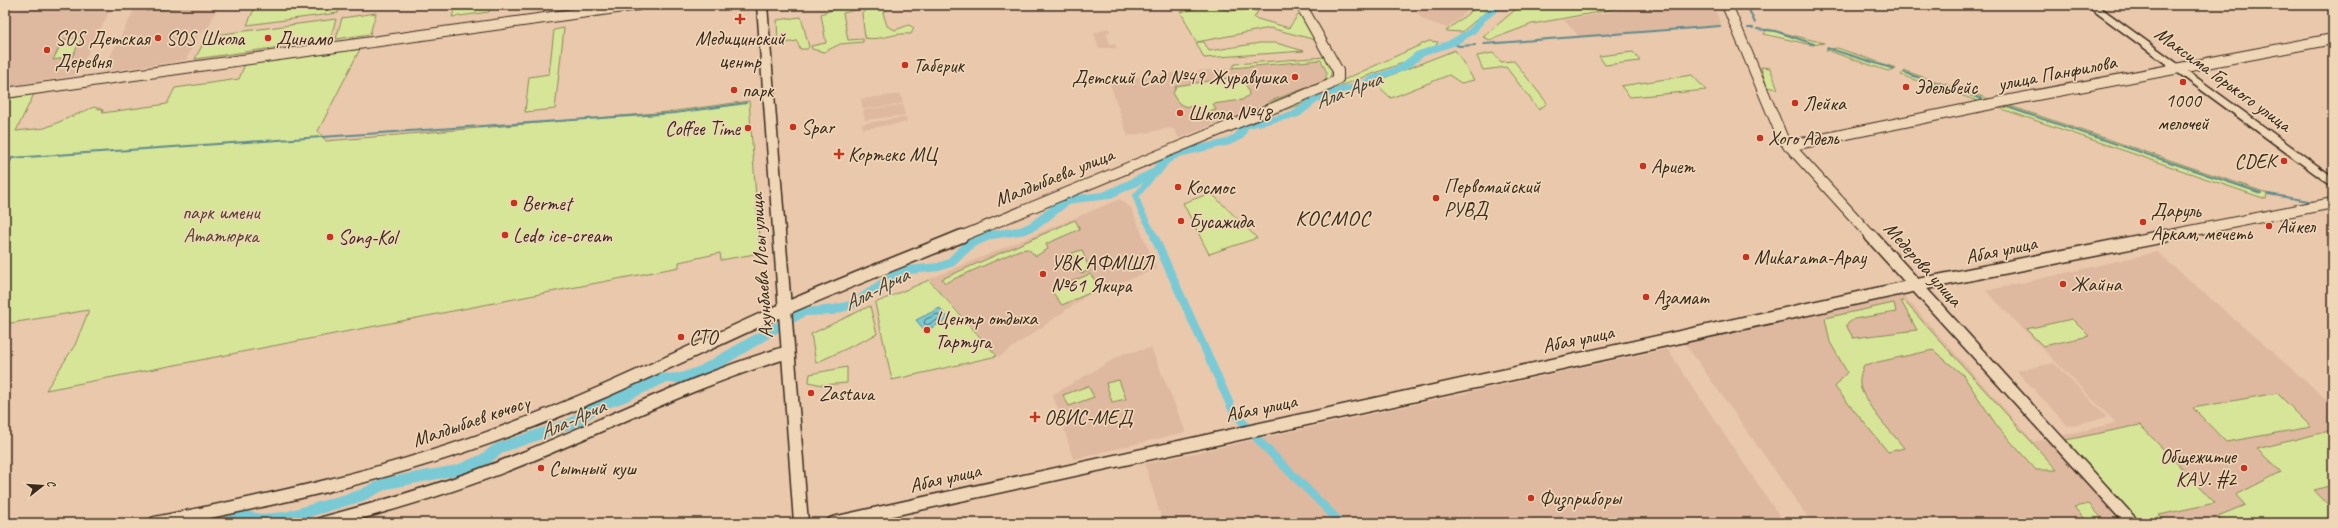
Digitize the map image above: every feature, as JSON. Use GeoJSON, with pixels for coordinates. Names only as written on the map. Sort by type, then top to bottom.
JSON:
{"type":"FeatureCollection","features":[{"type":"Feature","properties":{"kind":"main road","name":"Ахунбаева Исы улица"},"geometry":{"type":"LineString","coordinates":[[762,5],[801,523]]}},
{"type":"Feature","properties":{"kind":"main road","name":"Максима Горького улица"},"geometry":{"type":"LineString","coordinates":[[2091,5],[2333,183]]}},
{"type":"Feature","properties":{"kind":"street"},"geometry":{"type":"LineString","coordinates":[[5,93],[638,5]]}},
{"type":"Feature","properties":{"kind":"street","name":"Малдыбаева улица"},"geometry":{"type":"LineString","coordinates":[[785,313],[1338,79],[1338,71],[1330,55],[1301,5]]}},
{"type":"Feature","properties":{"kind":"street","name":"Медерова улица"},"geometry":{"type":"LineString","coordinates":[[1728,5],[1781,136],[1788,146],[1917,285],[2132,523]]}},
{"type":"Feature","properties":{"kind":"street","name":"улица Панфилова"},"geometry":{"type":"LineString","coordinates":[[1788,146],[2011,100],[2333,39]]}},
{"type":"Feature","properties":{"kind":"street","name":"Абая улица"},"geometry":{"type":"LineString","coordinates":[[833,523],[1917,285],[2333,203]]}},
{"type":"Feature","properties":{"kind":"street","name":"Малдыбаев көчөсү"},"geometry":{"type":"LineString","coordinates":[[155,523],[335,484],[444,453],[528,422],[691,355],[771,315],[785,313]]}},
{"type":"Feature","properties":{"kind":"street"},"geometry":{"type":"LineString","coordinates":[[323,523],[460,483],[566,440],[715,375],[788,346]]}},
{"type":"Feature","properties":{"kind":"shaded area","name":"SOS Детская Деревня"},"geometry":{"type":"Polygon","coordinates":[[[62,5],[113,5],[76,75],[5,87],[5,12],[62,5]]]}},
{"type":"Feature","properties":{"kind":"shaded area","name":"SOS Школа"},"geometry":{"type":"Polygon","coordinates":[[[137,5],[218,5],[209,26],[198,35],[186,60],[102,72],[137,5]]]}},
{"type":"Feature","properties":{"kind":"shaded area"},"geometry":{"type":"Polygon","coordinates":[[[1410,5],[1475,5],[1447,28],[1424,20],[1410,5]]]}},
{"type":"Feature","properties":{"kind":"shaded area"},"geometry":{"type":"Polygon","coordinates":[[[1613,5],[1713,5],[1721,25],[1579,36],[1564,20],[1618,11],[1613,5]]]}},
{"type":"Feature","properties":{"kind":"shaded area"},"geometry":{"type":"Polygon","coordinates":[[[1108,28],[1110,32],[1106,33],[1110,45],[1115,44],[1117,48],[1099,48],[1094,33],[1108,28]]]}},
{"type":"Feature","properties":{"kind":"shaded area","name":"Школа №48"},"geometry":{"type":"Polygon","coordinates":[[[1320,61],[1326,73],[1324,80],[1179,138],[1175,130],[1170,128],[1128,136],[1109,81],[1158,74],[1320,61]]]}},
{"type":"Feature","properties":{"kind":"shaded area"},"geometry":{"type":"Polygon","coordinates":[[[901,94],[903,104],[863,109],[861,99],[901,94]]]}},
{"type":"Feature","properties":{"kind":"shaded area"},"geometry":{"type":"Polygon","coordinates":[[[903,105],[905,115],[865,120],[863,110],[903,105]]]}},
{"type":"Feature","properties":{"kind":"shaded area"},"geometry":{"type":"Polygon","coordinates":[[[906,117],[907,122],[863,129],[862,124],[906,117]]]}},
{"type":"Feature","properties":{"kind":"shaded area","name":"УВК АФМШЛ №61 Якира"},"geometry":{"type":"Polygon","coordinates":[[[1120,199],[1131,208],[1157,269],[1089,294],[999,357],[930,279],[1120,199]]]}},
{"type":"Feature","properties":{"kind":"shaded area"},"geometry":{"type":"Polygon","coordinates":[[[2157,252],[2333,405],[2333,523],[1812,523],[1684,342],[1904,296],[2034,442],[2116,423],[1986,291],[2157,252]]]}},
{"type":"Feature","properties":{"kind":"shaded area"},"geometry":{"type":"Polygon","coordinates":[[[1151,348],[1186,432],[1073,459],[1060,413],[1052,395],[1123,354],[1151,348]]]}},
{"type":"Feature","properties":{"kind":"shaded area"},"geometry":{"type":"Polygon","coordinates":[[[1667,349],[1784,523],[1163,523],[1145,464],[1667,349]]]}},
{"type":"Feature","properties":{"kind":"shaded area"},"geometry":{"type":"Polygon","coordinates":[[[2054,363],[2107,417],[2068,426],[2017,371],[2054,363]]]}},
{"type":"Feature","properties":{"kind":"green space"},"geometry":{"type":"Polygon","coordinates":[[[150,5],[195,5],[146,11],[150,5]]]}},
{"type":"Feature","properties":{"kind":"green space"},"geometry":{"type":"Polygon","coordinates":[[[256,5],[340,5],[338,13],[247,25],[256,5]]]}},
{"type":"Feature","properties":{"kind":"green space"},"geometry":{"type":"Polygon","coordinates":[[[456,5],[491,5],[489,12],[452,17],[456,5]]]}},
{"type":"Feature","properties":{"kind":"green space"},"geometry":{"type":"Polygon","coordinates":[[[855,5],[867,5],[864,8],[843,13],[848,40],[863,39],[863,42],[840,44],[824,52],[812,49],[811,46],[826,43],[821,14],[841,7],[848,9],[855,5]]]}},
{"type":"Feature","properties":{"kind":"green space"},"geometry":{"type":"Polygon","coordinates":[[[872,5],[891,5],[883,13],[887,26],[895,30],[909,25],[914,28],[911,34],[899,34],[871,39],[865,38],[862,13],[872,5]]]}},
{"type":"Feature","properties":{"kind":"green space"},"geometry":{"type":"Polygon","coordinates":[[[1207,5],[1231,11],[1251,9],[1258,11],[1254,18],[1289,28],[1298,15],[1304,17],[1316,40],[1270,28],[1197,42],[1204,42],[1209,51],[1260,43],[1276,43],[1304,51],[1204,58],[1181,12],[1207,5]]]}},
{"type":"Feature","properties":{"kind":"green space"},"geometry":{"type":"Polygon","coordinates":[[[1479,5],[1494,5],[1462,32],[1446,31],[1479,5]]]}},
{"type":"Feature","properties":{"kind":"green space"},"geometry":{"type":"Polygon","coordinates":[[[1521,5],[1611,5],[1615,9],[1532,24],[1490,40],[1483,37],[1521,5]]]}},
{"type":"Feature","properties":{"kind":"green space","name":"Динамо"},"geometry":{"type":"Polygon","coordinates":[[[376,13],[370,34],[336,39],[342,18],[376,13]]]}},
{"type":"Feature","properties":{"kind":"green space"},"geometry":{"type":"Polygon","coordinates":[[[801,17],[809,47],[807,49],[800,49],[797,41],[778,44],[777,20],[801,17]]]}},
{"type":"Feature","properties":{"kind":"green space","name":"Динамо"},"geometry":{"type":"Polygon","coordinates":[[[336,19],[330,40],[195,59],[207,36],[336,19]]]}},
{"type":"Feature","properties":{"kind":"green space"},"geometry":{"type":"Polygon","coordinates":[[[564,28],[555,109],[525,112],[529,77],[549,74],[554,30],[564,28]]]}},
{"type":"Feature","properties":{"kind":"green space"},"geometry":{"type":"Polygon","coordinates":[[[1767,29],[1824,43],[1812,45],[1764,34],[1767,29]]]}},
{"type":"Feature","properties":{"kind":"green space"},"geometry":{"type":"Polygon","coordinates":[[[82,37],[72,57],[53,60],[63,40],[82,37]]]}},
{"type":"Feature","properties":{"kind":"green space"},"geometry":{"type":"Polygon","coordinates":[[[1429,41],[1438,42],[1435,47],[1419,52],[1403,63],[1353,81],[1297,106],[1258,119],[1429,41]]]}},
{"type":"Feature","properties":{"kind":"green space"},"geometry":{"type":"Polygon","coordinates":[[[1837,48],[1896,68],[1888,71],[1826,50],[1837,48]]]}},
{"type":"Feature","properties":{"kind":"green space","name":"парк имени Ататюрка"},"geometry":{"type":"Polygon","coordinates":[[[360,49],[318,131],[326,141],[668,112],[749,101],[760,253],[721,260],[720,253],[679,262],[679,267],[46,390],[75,345],[89,310],[5,324],[5,99],[34,94],[16,131],[45,128],[94,107],[103,110],[102,113],[167,104],[175,88],[239,79],[245,64],[360,49]]]}},
{"type":"Feature","properties":{"kind":"green space"},"geometry":{"type":"Polygon","coordinates":[[[1455,50],[1474,80],[1461,83],[1449,75],[1391,98],[1374,82],[1455,50]]]}},
{"type":"Feature","properties":{"kind":"green space"},"geometry":{"type":"Polygon","coordinates":[[[1633,52],[1640,61],[1605,65],[1599,56],[1633,52]]]}},
{"type":"Feature","properties":{"kind":"green space"},"geometry":{"type":"Polygon","coordinates":[[[1493,53],[1501,62],[1514,61],[1547,103],[1539,110],[1506,67],[1483,70],[1477,56],[1493,53]]]}},
{"type":"Feature","properties":{"kind":"green space"},"geometry":{"type":"Polygon","coordinates":[[[1325,57],[1332,70],[1329,81],[1280,102],[1266,105],[1268,102],[1325,81],[1327,73],[1321,60],[1232,68],[1235,64],[1325,57]]]}},
{"type":"Feature","properties":{"kind":"green space"},"geometry":{"type":"Polygon","coordinates":[[[1761,67],[1770,68],[1778,89],[1767,87],[1761,67]]]}},
{"type":"Feature","properties":{"kind":"green space"},"geometry":{"type":"Polygon","coordinates":[[[1905,71],[1995,101],[1981,102],[1901,75],[1905,71]]]}},
{"type":"Feature","properties":{"kind":"green space"},"geometry":{"type":"Polygon","coordinates":[[[1692,75],[1706,90],[1630,97],[1621,86],[1692,75]]]}},
{"type":"Feature","properties":{"kind":"green space"},"geometry":{"type":"Polygon","coordinates":[[[1229,78],[1237,79],[1243,82],[1247,87],[1249,95],[1242,100],[1213,104],[1216,110],[1195,114],[1191,107],[1182,105],[1178,102],[1173,94],[1176,86],[1229,78]]]}},
{"type":"Feature","properties":{"kind":"green space"},"geometry":{"type":"Polygon","coordinates":[[[2013,107],[2267,193],[2266,199],[1999,108],[2013,107]]]}},
{"type":"Feature","properties":{"kind":"green space"},"geometry":{"type":"Polygon","coordinates":[[[1211,193],[1257,238],[1209,254],[1183,203],[1211,193]]]}},
{"type":"Feature","properties":{"kind":"green space"},"geometry":{"type":"Polygon","coordinates":[[[1075,220],[1080,229],[1046,244],[1048,249],[1036,256],[1028,249],[1019,250],[945,283],[942,279],[1075,220]]]}},
{"type":"Feature","properties":{"kind":"green space"},"geometry":{"type":"Polygon","coordinates":[[[1082,250],[1090,271],[1080,273],[1072,253],[1082,250]]]}},
{"type":"Feature","properties":{"kind":"green space"},"geometry":{"type":"Polygon","coordinates":[[[1090,274],[1101,288],[1062,305],[1051,290],[1090,274]]]}},
{"type":"Feature","properties":{"kind":"green space","name":"Центр отдыха Тартуга"},"geometry":{"type":"Polygon","coordinates":[[[929,280],[997,356],[892,380],[875,303],[929,280]]]}},
{"type":"Feature","properties":{"kind":"green space"},"geometry":{"type":"Polygon","coordinates":[[[1901,301],[1904,301],[2057,470],[2036,470],[1997,426],[1963,375],[1933,350],[1864,365],[1860,380],[1861,389],[1875,413],[1904,448],[1888,452],[1835,387],[1847,372],[1830,342],[1825,318],[1894,303],[1896,312],[1854,319],[1846,325],[1853,338],[1917,330],[1901,301]]]}},
{"type":"Feature","properties":{"kind":"green space"},"geometry":{"type":"Polygon","coordinates":[[[870,306],[877,334],[816,363],[811,334],[870,306]]]}},
{"type":"Feature","properties":{"kind":"green space"},"geometry":{"type":"Polygon","coordinates":[[[2072,319],[2089,336],[2043,346],[2026,329],[2072,319]]]}},
{"type":"Feature","properties":{"kind":"green space"},"geometry":{"type":"Polygon","coordinates":[[[847,367],[847,383],[822,385],[809,382],[810,374],[847,367]]]}},
{"type":"Feature","properties":{"kind":"green space"},"geometry":{"type":"Polygon","coordinates":[[[1119,380],[1126,399],[1112,402],[1106,383],[1119,380]]]}},
{"type":"Feature","properties":{"kind":"green space"},"geometry":{"type":"Polygon","coordinates":[[[1088,386],[1094,397],[1069,406],[1063,395],[1088,386]]]}},
{"type":"Feature","properties":{"kind":"green space"},"geometry":{"type":"Polygon","coordinates":[[[2277,393],[2311,427],[2226,442],[2193,408],[2277,393]]]}},
{"type":"Feature","properties":{"kind":"green space"},"geometry":{"type":"Polygon","coordinates":[[[2140,425],[2215,503],[2159,515],[2166,523],[2141,523],[2066,440],[2140,425]]]}},
{"type":"Feature","properties":{"kind":"green space"},"geometry":{"type":"Polygon","coordinates":[[[2333,430],[2333,485],[2314,490],[2333,510],[2333,523],[2224,523],[2218,516],[2245,505],[2236,495],[2281,472],[2257,449],[2333,430]]]}},
{"type":"Feature","properties":{"kind":"green space"},"geometry":{"type":"Polygon","coordinates":[[[2089,504],[2106,523],[2088,523],[2074,507],[2089,504]]]}},
{"type":"Feature","properties":{"kind":"water"},"geometry":{"type":"Polygon","coordinates":[[[940,308],[949,319],[925,331],[916,320],[940,308]]]}},
{"type":"Feature","properties":{"kind":"waterway","name":"Ала-Арча"},"geometry":{"type":"LineString","coordinates":[[224,523],[246,517],[261,520],[285,518],[363,495],[384,484],[458,470],[485,459],[500,448],[522,442],[575,422],[594,407],[620,398],[664,378],[681,378],[705,370],[803,312],[833,310],[854,304],[892,277],[908,270],[939,267],[950,263],[970,244],[990,235],[1022,231],[1035,225],[1063,203],[1072,199],[1105,196],[1156,172],[1164,161],[1175,154],[1226,143],[1240,136],[1244,126],[1295,115],[1314,100],[1335,91],[1361,86],[1375,78],[1402,68],[1420,54],[1452,43],[1472,31],[1482,19],[1500,5]]}},
{"type":"Feature","properties":{"kind":"waterway"},"geometry":{"type":"LineString","coordinates":[[1747,5],[1755,23]]}},
{"type":"Feature","properties":{"kind":"waterway"},"geometry":{"type":"LineString","coordinates":[[1484,44],[1720,26]]}},
{"type":"Feature","properties":{"kind":"waterway"},"geometry":{"type":"LineString","coordinates":[[1748,28],[1753,28]]}},
{"type":"Feature","properties":{"kind":"waterway"},"geometry":{"type":"LineString","coordinates":[[1757,29],[1775,31],[1814,44]]}},
{"type":"Feature","properties":{"kind":"waterway"},"geometry":{"type":"LineString","coordinates":[[1452,43],[1459,46],[1475,45]]}},
{"type":"Feature","properties":{"kind":"waterway"},"geometry":{"type":"LineString","coordinates":[[1827,48],[1894,69]]}},
{"type":"Feature","properties":{"kind":"waterway"},"geometry":{"type":"LineString","coordinates":[[1905,73],[1982,99]]}},
{"type":"Feature","properties":{"kind":"waterway"},"geometry":{"type":"LineString","coordinates":[[5,170],[12,158],[675,113],[746,103]]}},
{"type":"Feature","properties":{"kind":"waterway"},"geometry":{"type":"LineString","coordinates":[[2010,108],[2261,193]]}},
{"type":"Feature","properties":{"kind":"waterway"},"geometry":{"type":"LineString","coordinates":[[1155,237],[1140,209],[1136,196],[1156,172]]}},
{"type":"Feature","properties":{"kind":"waterway"},"geometry":{"type":"LineString","coordinates":[[2268,194],[2314,202]]}},
{"type":"Feature","properties":{"kind":"waterway"},"geometry":{"type":"LineString","coordinates":[[1154,236],[1233,411],[1262,444],[1341,523]]}},
{"type":"Feature","properties":{"kind":"place","name":"Медицинский центр"},"geometry":{"type":"Point","coordinates":[740,19]}},
{"type":"Feature","properties":{"kind":"place","name":"SOS Школа"},"geometry":{"type":"Point","coordinates":[158,38]}},
{"type":"Feature","properties":{"kind":"place","name":"Динамо"},"geometry":{"type":"Point","coordinates":[268,38]}},
{"type":"Feature","properties":{"kind":"place","name":"SOS Детская Деревня"},"geometry":{"type":"Point","coordinates":[47,50]}},
{"type":"Feature","properties":{"kind":"place","name":"Таберик"},"geometry":{"type":"Point","coordinates":[905,65]}},
{"type":"Feature","properties":{"kind":"place","name":"Детский Сад №49 Журавушка"},"geometry":{"type":"Point","coordinates":[1295,77]}},
{"type":"Feature","properties":{"kind":"place","name":"1000 мелочей"},"geometry":{"type":"Point","coordinates":[2183,82]}},
{"type":"Feature","properties":{"kind":"place","name":"Эдельвейс"},"geometry":{"type":"Point","coordinates":[1906,87]}},
{"type":"Feature","properties":{"kind":"place","name":"парк"},"geometry":{"type":"Point","coordinates":[734,90]}},
{"type":"Feature","properties":{"kind":"place","name":"Лейка"},"geometry":{"type":"Point","coordinates":[1795,103]}},
{"type":"Feature","properties":{"kind":"place","name":"Школа №48"},"geometry":{"type":"Point","coordinates":[1180,113]}},
{"type":"Feature","properties":{"kind":"place","name":"Spar"},"geometry":{"type":"Point","coordinates":[793,127]}},
{"type":"Feature","properties":{"kind":"place","name":"Coffee Time"},"geometry":{"type":"Point","coordinates":[748,128]}},
{"type":"Feature","properties":{"kind":"place","name":"Хого Адель"},"geometry":{"type":"Point","coordinates":[1760,138]}},
{"type":"Feature","properties":{"kind":"place","name":"Кортекс МЦ"},"geometry":{"type":"Point","coordinates":[839,154]}},
{"type":"Feature","properties":{"kind":"place","name":"CDEK"},"geometry":{"type":"Point","coordinates":[2284,161]}},
{"type":"Feature","properties":{"kind":"place","name":"Ариет"},"geometry":{"type":"Point","coordinates":[1643,166]}},
{"type":"Feature","properties":{"kind":"place","name":"Космос"},"geometry":{"type":"Point","coordinates":[1178,187]}},
{"type":"Feature","properties":{"kind":"place","name":"Первомайский РУВД"},"geometry":{"type":"Point","coordinates":[1436,198]}},
{"type":"Feature","properties":{"kind":"place","name":"Bermet"},"geometry":{"type":"Point","coordinates":[514,203]}},
{"type":"Feature","properties":{"kind":"place","name":"Бусажида"},"geometry":{"type":"Point","coordinates":[1181,221]}},
{"type":"Feature","properties":{"kind":"place","name":"Даруль Аркам, мечеть"},"geometry":{"type":"Point","coordinates":[2143,222]}},
{"type":"Feature","properties":{"kind":"place","name":"Айкел"},"geometry":{"type":"Point","coordinates":[2269,226]}},
{"type":"Feature","properties":{"kind":"place","name":"Ledo ice-cream"},"geometry":{"type":"Point","coordinates":[505,235]}},
{"type":"Feature","properties":{"kind":"place","name":"Song-Kol"},"geometry":{"type":"Point","coordinates":[330,237]}},
{"type":"Feature","properties":{"kind":"place","name":"Mukarama-Apay"},"geometry":{"type":"Point","coordinates":[1746,257]}},
{"type":"Feature","properties":{"kind":"place","name":"УВК АФМШЛ №61 Якира"},"geometry":{"type":"Point","coordinates":[1043,274]}},
{"type":"Feature","properties":{"kind":"place","name":"Жайна"},"geometry":{"type":"Point","coordinates":[2063,284]}},
{"type":"Feature","properties":{"kind":"place","name":"Азамат"},"geometry":{"type":"Point","coordinates":[1646,297]}},
{"type":"Feature","properties":{"kind":"place","name":"Центр отдыха Тартуга"},"geometry":{"type":"Point","coordinates":[927,330]}},
{"type":"Feature","properties":{"kind":"place","name":"CTO"},"geometry":{"type":"Point","coordinates":[681,337]}},
{"type":"Feature","properties":{"kind":"place","name":"Zastava"},"geometry":{"type":"Point","coordinates":[811,393]}},
{"type":"Feature","properties":{"kind":"place","name":"ОВИС-МЕД"},"geometry":{"type":"Point","coordinates":[1035,417]}},
{"type":"Feature","properties":{"kind":"place","name":"Сытный куш"},"geometry":{"type":"Point","coordinates":[541,468]}},
{"type":"Feature","properties":{"kind":"place","name":"Общежитие КАУ. #2"},"geometry":{"type":"Point","coordinates":[2244,468]}},
{"type":"Feature","properties":{"kind":"place","name":"Физприборы"},"geometry":{"type":"Point","coordinates":[1531,498]}},
{"type":"Feature","properties":{"kind":"district","name":"КОСМОС"},"geometry":{"type":"Point","coordinates":[1333,218]}}]}
